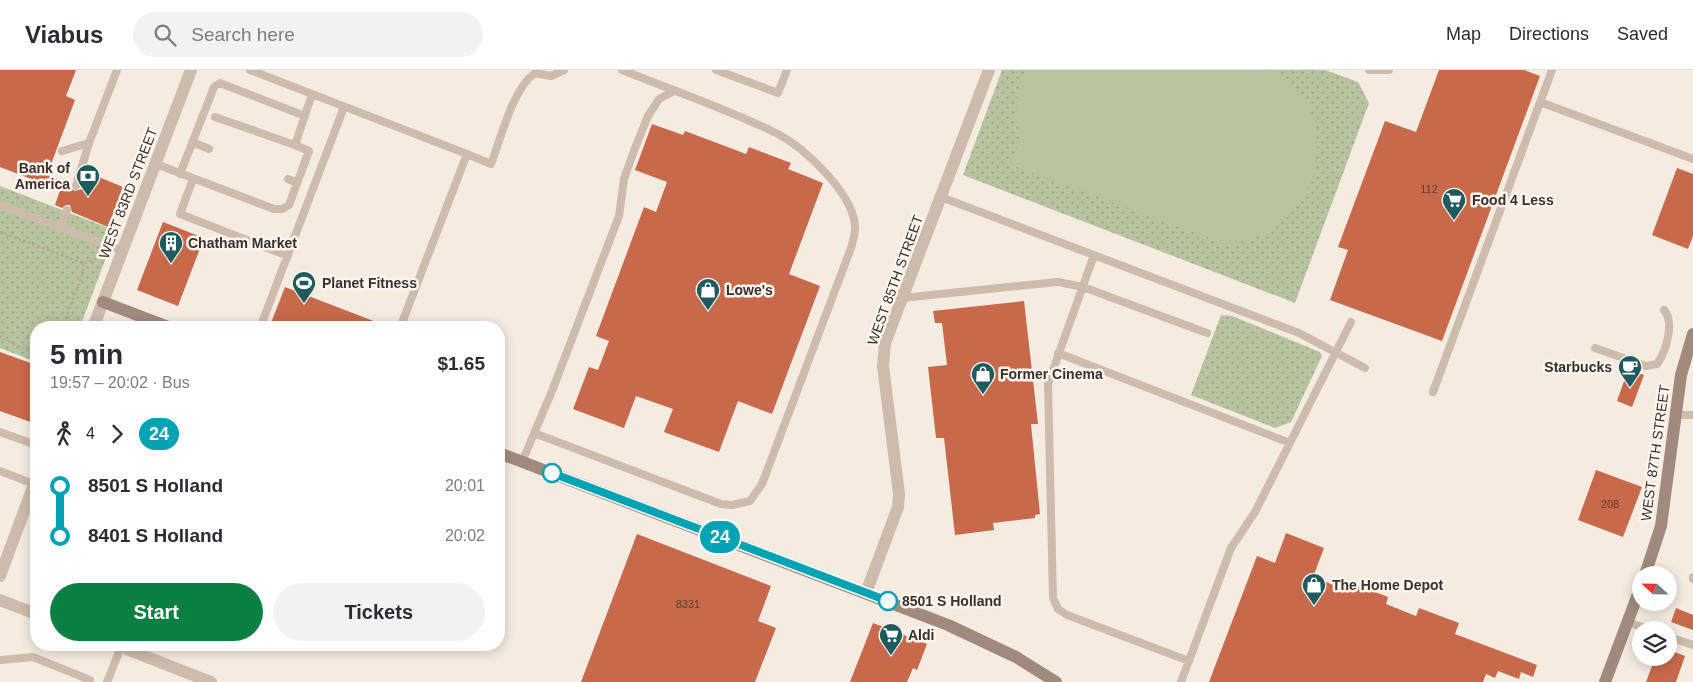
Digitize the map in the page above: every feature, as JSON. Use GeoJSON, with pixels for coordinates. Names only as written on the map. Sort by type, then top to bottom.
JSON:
{"type":"FeatureCollection","features":[{"type":"Feature","properties":{"kind":"main road"},"geometry":{"type":"LineString","coordinates":[[103,302],[153,321]]}},
{"type":"Feature","properties":{"kind":"main road","name":"WEST 87TH STREET"},"geometry":{"type":"LineString","coordinates":[[1648,566],[1661,526],[1681,375],[1693,334]]}},
{"type":"Feature","properties":{"kind":"main road"},"geometry":{"type":"LineString","coordinates":[[505,455],[866,593],[985,641],[1016,657],[1056,682]]}},
{"type":"Feature","properties":{"kind":"main road"},"geometry":{"type":"LineString","coordinates":[[1605,682],[1632,611]]}},
{"type":"Feature","properties":{"kind":"street","name":"WEST 83RD STREET"},"geometry":{"type":"LineString","coordinates":[[96,321],[191,70]]}},
{"type":"Feature","properties":{"kind":"street","name":"WEST 85TH STREET"},"geometry":{"type":"LineString","coordinates":[[866,593],[898,508],[899,494],[884,353],[902,298],[989,70]]}},
{"type":"Feature","properties":{"kind":"street"},"geometry":{"type":"LineString","coordinates":[[0,576],[30,495]]}},
{"type":"Feature","properties":{"kind":"street"},"geometry":{"type":"LineString","coordinates":[[0,600],[30,612]]}},
{"type":"Feature","properties":{"kind":"street"},"geometry":{"type":"LineString","coordinates":[[141,651],[211,682]]}},
{"type":"Feature","properties":{"kind":"lane"},"geometry":{"type":"LineString","coordinates":[[76,186],[89,142],[117,70]]}},
{"type":"Feature","properties":{"kind":"lane"},"geometry":{"type":"LineString","coordinates":[[250,70],[491,164],[520,90],[527,79],[535,73],[551,76],[564,70]]}},
{"type":"Feature","properties":{"kind":"lane"},"geometry":{"type":"LineString","coordinates":[[534,432],[721,504],[732,505],[750,501],[762,484],[851,248],[856,228],[853,212],[838,189],[803,152],[779,135],[622,70]]}},
{"type":"Feature","properties":{"kind":"lane"},"geometry":{"type":"LineString","coordinates":[[716,70],[778,93],[787,70]]}},
{"type":"Feature","properties":{"kind":"lane"},"geometry":{"type":"LineString","coordinates":[[1369,70],[1389,70]]}},
{"type":"Feature","properties":{"kind":"lane"},"geometry":{"type":"LineString","coordinates":[[1433,392],[1552,70]]}},
{"type":"Feature","properties":{"kind":"lane"},"geometry":{"type":"LineString","coordinates":[[180,174],[214,87],[220,83],[305,116]]}},
{"type":"Feature","properties":{"kind":"lane"},"geometry":{"type":"LineString","coordinates":[[522,462],[619,216],[624,180],[648,116],[659,99],[674,91]]}},
{"type":"Feature","properties":{"kind":"lane"},"geometry":{"type":"LineString","coordinates":[[295,145],[312,94]]}},
{"type":"Feature","properties":{"kind":"lane"},"geometry":{"type":"LineString","coordinates":[[1540,102],[1693,159]]}},
{"type":"Feature","properties":{"kind":"lane"},"geometry":{"type":"LineString","coordinates":[[263,321],[344,107]]}},
{"type":"Feature","properties":{"kind":"lane"},"geometry":{"type":"LineString","coordinates":[[156,164],[274,209],[282,209],[289,205],[310,151],[215,116]]}},
{"type":"Feature","properties":{"kind":"lane"},"geometry":{"type":"LineString","coordinates":[[62,151],[89,142]]}},
{"type":"Feature","properties":{"kind":"lane"},"geometry":{"type":"LineString","coordinates":[[192,142],[209,149]]}},
{"type":"Feature","properties":{"kind":"lane"},"geometry":{"type":"LineString","coordinates":[[403,321],[467,154]]}},
{"type":"Feature","properties":{"kind":"lane"},"geometry":{"type":"LineString","coordinates":[[193,179],[180,214],[288,256]]}},
{"type":"Feature","properties":{"kind":"lane"},"geometry":{"type":"LineString","coordinates":[[288,179],[297,183]]}},
{"type":"Feature","properties":{"kind":"lane"},"geometry":{"type":"LineString","coordinates":[[941,197],[1298,333],[1365,368]]}},
{"type":"Feature","properties":{"kind":"lane"},"geometry":{"type":"LineString","coordinates":[[0,205],[122,251]]}},
{"type":"Feature","properties":{"kind":"lane"},"geometry":{"type":"LineString","coordinates":[[60,227],[66,210]]}},
{"type":"Feature","properties":{"kind":"lane"},"geometry":{"type":"LineString","coordinates":[[1094,255],[1048,384],[1053,598],[1058,609],[1067,615],[1189,661]]}},
{"type":"Feature","properties":{"kind":"lane"},"geometry":{"type":"LineString","coordinates":[[902,298],[1058,282],[1083,287],[1207,333]]}},
{"type":"Feature","properties":{"kind":"lane"},"geometry":{"type":"LineString","coordinates":[[1595,348],[1646,366],[1657,364],[1663,352],[1669,326],[1670,318],[1664,310]]}},
{"type":"Feature","properties":{"kind":"lane"},"geometry":{"type":"LineString","coordinates":[[1181,682],[1231,548],[1255,512],[1351,322]]}},
{"type":"Feature","properties":{"kind":"lane"},"geometry":{"type":"LineString","coordinates":[[1058,353],[1290,443]]}},
{"type":"Feature","properties":{"kind":"lane"},"geometry":{"type":"LineString","coordinates":[[1675,415],[1693,415]]}},
{"type":"Feature","properties":{"kind":"lane"},"geometry":{"type":"LineString","coordinates":[[0,432],[30,443]]}},
{"type":"Feature","properties":{"kind":"lane"},"geometry":{"type":"LineString","coordinates":[[0,471],[30,480]]}},
{"type":"Feature","properties":{"kind":"lane"},"geometry":{"type":"LineString","coordinates":[[1628,622],[1632,623]]}},
{"type":"Feature","properties":{"kind":"lane"},"geometry":{"type":"LineString","coordinates":[[1677,640],[1693,645]]}},
{"type":"Feature","properties":{"kind":"lane"},"geometry":{"type":"LineString","coordinates":[[108,682],[117,651]]}},
{"type":"Feature","properties":{"kind":"lane"},"geometry":{"type":"LineString","coordinates":[[0,660],[33,657],[91,681]]}},
{"type":"Feature","properties":{"kind":"path"},"geometry":{"type":"LineString","coordinates":[[0,232],[83,263],[103,257]]}},
{"type":"Feature","properties":{"kind":"path"},"geometry":{"type":"LineString","coordinates":[[65,321],[83,273],[83,263]]}},
{"type":"Feature","properties":{"kind":"path"},"geometry":{"type":"LineString","coordinates":[[0,336],[30,351]]}},
{"type":"Feature","properties":{"kind":"green space"},"geometry":{"type":"Polygon","coordinates":[[[1002,70],[1325,70],[1358,82],[1369,103],[1295,303],[963,175],[1002,70]]]}},
{"type":"Feature","properties":{"kind":"green space"},"geometry":{"type":"Polygon","coordinates":[[[1025,70],[1269,70],[1295,87],[1310,111],[1317,138],[1315,166],[1306,193],[1289,216],[1266,233],[1237,241],[1234,247],[1011,165],[1020,138],[1016,119],[1017,101],[1025,70]]]}},
{"type":"Feature","properties":{"kind":"green space"},"geometry":{"type":"Polygon","coordinates":[[[0,186],[116,231],[82,321],[30,321],[30,360],[0,348],[0,186]]]}},
{"type":"Feature","properties":{"kind":"green space"},"geometry":{"type":"Polygon","coordinates":[[[1221,315],[1232,316],[1320,352],[1322,356],[1291,422],[1275,428],[1191,395],[1221,315]]]}},
{"type":"Feature","properties":{"kind":"building"},"geometry":{"type":"Polygon","coordinates":[[[0,70],[76,70],[66,96],[75,100],[47,175],[71,184],[72,189],[75,191],[82,189],[89,173],[123,187],[108,227],[72,212],[70,205],[62,208],[55,205],[60,190],[0,167],[0,70]]]}},
{"type":"Feature","properties":{"kind":"building"},"geometry":{"type":"Polygon","coordinates":[[[1439,70],[1524,70],[1540,76],[1442,341],[1330,300],[1348,250],[1338,247],[1385,121],[1416,132],[1439,70]]]}},
{"type":"Feature","properties":{"kind":"building","name":"Lowe's"},"geometry":{"type":"Polygon","coordinates":[[[652,124],[683,135],[685,131],[746,154],[749,147],[791,163],[788,169],[823,183],[789,274],[820,286],[772,414],[738,401],[719,452],[664,432],[673,409],[636,396],[624,428],[573,409],[589,367],[598,370],[609,341],[596,336],[644,207],[656,212],[667,182],[635,170],[652,124]]]}},
{"type":"Feature","properties":{"kind":"building"},"geometry":{"type":"Polygon","coordinates":[[[1677,168],[1693,174],[1693,236],[1688,249],[1652,235],[1677,168]]]}},
{"type":"Feature","properties":{"kind":"building","name":"Chatham Market"},"geometry":{"type":"Polygon","coordinates":[[[163,222],[204,238],[178,306],[137,290],[163,222]]]}},
{"type":"Feature","properties":{"kind":"building","name":"Planet Fitness"},"geometry":{"type":"Polygon","coordinates":[[[285,287],[373,321],[272,321],[285,287]]]}},
{"type":"Feature","properties":{"kind":"building","name":"Former Cinema"},"geometry":{"type":"Polygon","coordinates":[[[1024,301],[1038,424],[1031,424],[1040,514],[1035,515],[1035,518],[993,523],[994,530],[955,535],[944,438],[936,438],[928,367],[947,365],[942,323],[935,323],[933,311],[1024,301]]]}},
{"type":"Feature","properties":{"kind":"building"},"geometry":{"type":"Polygon","coordinates":[[[0,352],[30,363],[30,422],[0,411],[0,352]]]}},
{"type":"Feature","properties":{"kind":"building","name":"Starbucks"},"geometry":{"type":"Polygon","coordinates":[[[1628,370],[1644,375],[1632,407],[1617,401],[1628,370]]]}},
{"type":"Feature","properties":{"kind":"building"},"geometry":{"type":"Polygon","coordinates":[[[1596,470],[1642,487],[1623,537],[1578,520],[1596,470]]]}},
{"type":"Feature","properties":{"kind":"building","name":"The Home Depot"},"geometry":{"type":"Polygon","coordinates":[[[1286,533],[1324,548],[1313,577],[1339,587],[1342,579],[1388,597],[1386,604],[1416,616],[1419,608],[1459,623],[1455,634],[1537,665],[1533,677],[1521,672],[1519,679],[1498,671],[1495,678],[1486,674],[1483,682],[1209,682],[1257,556],[1275,563],[1286,533]]]}},
{"type":"Feature","properties":{"kind":"building"},"geometry":{"type":"Polygon","coordinates":[[[637,534],[771,586],[758,621],[776,628],[755,682],[581,682],[637,534]]]}},
{"type":"Feature","properties":{"kind":"building"},"geometry":{"type":"Polygon","coordinates":[[[1678,609],[1693,615],[1693,630],[1677,624],[1677,621],[1671,621],[1675,611],[1678,611],[1678,609]]]}},
{"type":"Feature","properties":{"kind":"building","name":"Aldi"},"geometry":{"type":"Polygon","coordinates":[[[873,623],[927,644],[917,670],[913,668],[907,682],[850,682],[873,623]]]}},
{"type":"Feature","properties":{"kind":"building"},"geometry":{"type":"Polygon","coordinates":[[[1677,653],[1685,656],[1676,682],[1646,682],[1652,666],[1677,666],[1677,653]]]}},
{"type":"Feature","properties":{"kind":"bus line","name":"24"},"geometry":{"type":"LineString","coordinates":[[552,473],[888,601]]}},
{"type":"Feature","properties":{"kind":"place","name":"Bank of America"},"geometry":{"type":"Point","coordinates":[88,197]}},
{"type":"Feature","properties":{"kind":"place","name":"Food 4 Less"},"geometry":{"type":"Point","coordinates":[1454,221]}},
{"type":"Feature","properties":{"kind":"place","name":"Chatham Market"},"geometry":{"type":"Point","coordinates":[171,264]}},
{"type":"Feature","properties":{"kind":"place","name":"Planet Fitness"},"geometry":{"type":"Point","coordinates":[304,304]}},
{"type":"Feature","properties":{"kind":"place","name":"Lowe's"},"geometry":{"type":"Point","coordinates":[708,311]}},
{"type":"Feature","properties":{"kind":"place","name":"Starbucks"},"geometry":{"type":"Point","coordinates":[1630,388]}},
{"type":"Feature","properties":{"kind":"place","name":"Former Cinema"},"geometry":{"type":"Point","coordinates":[983,395]}},
{"type":"Feature","properties":{"kind":"place","name":"8501 S Holland"},"geometry":{"type":"Point","coordinates":[888,601]}},
{"type":"Feature","properties":{"kind":"place","name":"The Home Depot"},"geometry":{"type":"Point","coordinates":[1314,606]}},
{"type":"Feature","properties":{"kind":"place","name":"Aldi"},"geometry":{"type":"Point","coordinates":[891,656]}}]}
